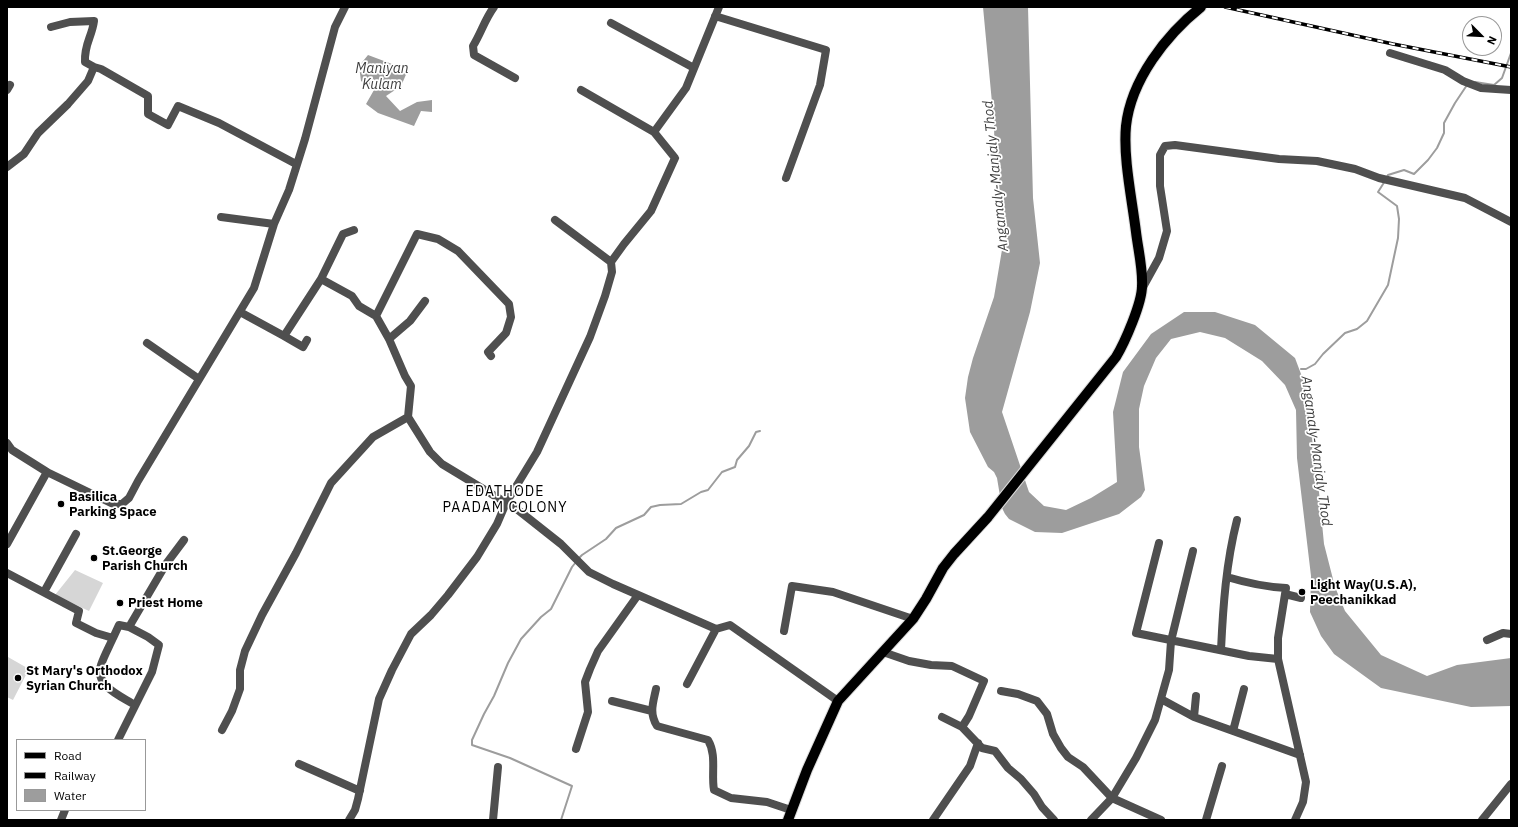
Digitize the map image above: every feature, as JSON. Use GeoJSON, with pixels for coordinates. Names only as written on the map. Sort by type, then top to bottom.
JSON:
{"type":"FeatureCollection","features":[{"type":"Feature","properties":{"kind":"main road"},"geometry":{"type":"LineString","coordinates":[[790,815],[810,763],[838,701],[913,619],[926,600],[943,568],[988,517],[1028,468],[1116,357],[1124,344],[1143,287],[1126,150],[1126,126],[1130,105],[1144,74],[1158,52],[1186,19],[1201,7]]}},
{"type":"Feature","properties":{"kind":"street"},"geometry":{"type":"LineString","coordinates":[[7,443],[12,450],[47,472],[113,504],[122,504],[129,498],[254,288],[274,224],[289,190],[296,164],[305,140],[336,27],[345,7]]}},
{"type":"Feature","properties":{"kind":"street"},"geometry":{"type":"LineString","coordinates":[[494,7],[487,17],[484,27],[473,46],[474,55],[515,78]]}},
{"type":"Feature","properties":{"kind":"street"},"geometry":{"type":"LineString","coordinates":[[654,132],[686,88],[719,7]]}},
{"type":"Feature","properties":{"kind":"street"},"geometry":{"type":"LineString","coordinates":[[715,16],[826,50],[820,85],[786,178]]}},
{"type":"Feature","properties":{"kind":"street"},"geometry":{"type":"LineString","coordinates":[[51,27],[70,22],[94,20],[93,30],[84,51],[85,62],[101,69],[148,96],[148,114],[168,125],[178,106],[220,123],[296,164]]}},
{"type":"Feature","properties":{"kind":"street"},"geometry":{"type":"LineString","coordinates":[[611,24],[694,68]]}},
{"type":"Feature","properties":{"kind":"street"},"geometry":{"type":"LineString","coordinates":[[1390,54],[1445,70],[1463,81],[1481,88],[1511,90]]}},
{"type":"Feature","properties":{"kind":"street"},"geometry":{"type":"LineString","coordinates":[[7,167],[24,154],[38,133],[68,104],[88,81],[94,67]]}},
{"type":"Feature","properties":{"kind":"street"},"geometry":{"type":"LineString","coordinates":[[349,820],[355,810],[360,792],[379,699],[392,670],[412,634],[448,595],[477,557],[497,524],[506,503],[536,452],[590,337],[612,272],[611,262],[651,211],[675,158],[654,132],[581,90]]}},
{"type":"Feature","properties":{"kind":"street"},"geometry":{"type":"LineString","coordinates":[[1143,287],[1159,258],[1167,231],[1160,186],[1160,155],[1165,146],[1175,145],[1278,159],[1317,161],[1355,169],[1381,179],[1465,198],[1511,222]]}},
{"type":"Feature","properties":{"kind":"street"},"geometry":{"type":"LineString","coordinates":[[221,217],[274,224]]}},
{"type":"Feature","properties":{"kind":"street"},"geometry":{"type":"LineString","coordinates":[[555,220],[611,262]]}},
{"type":"Feature","properties":{"kind":"street"},"geometry":{"type":"LineString","coordinates":[[284,336],[321,279],[343,234],[354,230]]}},
{"type":"Feature","properties":{"kind":"street"},"geometry":{"type":"LineString","coordinates":[[376,316],[417,234],[438,239],[458,251],[509,304],[511,317],[506,333],[488,352],[491,356]]}},
{"type":"Feature","properties":{"kind":"street"},"geometry":{"type":"LineString","coordinates":[[321,279],[352,296],[359,306],[376,316],[389,339],[411,386],[408,417],[430,452],[442,464],[518,510],[561,544],[589,572],[605,581],[716,629],[730,625],[838,701]]}},
{"type":"Feature","properties":{"kind":"street"},"geometry":{"type":"LineString","coordinates":[[389,339],[410,321],[425,302]]}},
{"type":"Feature","properties":{"kind":"street"},"geometry":{"type":"LineString","coordinates":[[240,312],[303,347],[308,340]]}},
{"type":"Feature","properties":{"kind":"street"},"geometry":{"type":"LineString","coordinates":[[147,343],[199,379]]}},
{"type":"Feature","properties":{"kind":"street"},"geometry":{"type":"LineString","coordinates":[[222,730],[232,711],[240,689],[240,670],[245,651],[262,615],[296,553],[331,483],[373,437],[408,417]]}},
{"type":"Feature","properties":{"kind":"street"},"geometry":{"type":"LineString","coordinates":[[7,544],[47,472]]}},
{"type":"Feature","properties":{"kind":"street"},"geometry":{"type":"LineString","coordinates":[[1220,650],[1223,597],[1231,541],[1237,520]]}},
{"type":"Feature","properties":{"kind":"street"},"geometry":{"type":"LineString","coordinates":[[44,592],[76,534]]}},
{"type":"Feature","properties":{"kind":"street"},"geometry":{"type":"LineString","coordinates":[[129,628],[166,564],[184,540]]}},
{"type":"Feature","properties":{"kind":"street"},"geometry":{"type":"LineString","coordinates":[[1159,543],[1136,633],[1171,642],[1249,656],[1278,659]]}},
{"type":"Feature","properties":{"kind":"street"},"geometry":{"type":"LineString","coordinates":[[1091,820],[1112,798],[1136,758],[1155,720],[1169,670],[1171,642],[1193,551]]}},
{"type":"Feature","properties":{"kind":"street"},"geometry":{"type":"LineString","coordinates":[[7,573],[79,612],[76,623],[96,633],[113,638]]}},
{"type":"Feature","properties":{"kind":"street"},"geometry":{"type":"LineString","coordinates":[[1227,577],[1268,587],[1286,588],[1278,638],[1278,659],[1306,782],[1303,802],[1295,820]]}},
{"type":"Feature","properties":{"kind":"street"},"geometry":{"type":"LineString","coordinates":[[784,631],[792,586],[833,592],[913,619]]}},
{"type":"Feature","properties":{"kind":"street"},"geometry":{"type":"LineString","coordinates":[[1285,594],[1301,598]]}},
{"type":"Feature","properties":{"kind":"street"},"geometry":{"type":"LineString","coordinates":[[576,749],[588,712],[585,682],[590,669],[598,651],[638,595]]}},
{"type":"Feature","properties":{"kind":"street"},"geometry":{"type":"LineString","coordinates":[[118,739],[152,672],[159,646],[148,637],[120,625],[100,667],[100,677],[104,685],[135,705]]}},
{"type":"Feature","properties":{"kind":"street"},"geometry":{"type":"LineString","coordinates":[[687,684],[716,629]]}},
{"type":"Feature","properties":{"kind":"street"},"geometry":{"type":"LineString","coordinates":[[1487,640],[1503,633],[1511,634]]}},
{"type":"Feature","properties":{"kind":"street"},"geometry":{"type":"LineString","coordinates":[[883,652],[909,661],[931,665],[952,666],[984,681],[969,716],[962,727]]}},
{"type":"Feature","properties":{"kind":"street"},"geometry":{"type":"LineString","coordinates":[[656,689],[652,718],[657,726],[708,740],[713,747],[712,781],[714,790],[731,798],[767,802],[790,815]]}},
{"type":"Feature","properties":{"kind":"street"},"geometry":{"type":"LineString","coordinates":[[1233,731],[1244,689]]}},
{"type":"Feature","properties":{"kind":"street"},"geometry":{"type":"LineString","coordinates":[[1001,691],[1018,694],[1037,701],[1047,714],[1053,734],[1068,757],[1083,767],[1112,798],[1161,820]]}},
{"type":"Feature","properties":{"kind":"street"},"geometry":{"type":"LineString","coordinates":[[1194,717],[1196,696]]}},
{"type":"Feature","properties":{"kind":"street"},"geometry":{"type":"LineString","coordinates":[[1161,698],[1194,717],[1300,755]]}},
{"type":"Feature","properties":{"kind":"street"},"geometry":{"type":"LineString","coordinates":[[612,701],[652,711]]}},
{"type":"Feature","properties":{"kind":"street"},"geometry":{"type":"LineString","coordinates":[[942,717],[962,727],[982,748],[994,751],[1008,768],[1021,779],[1054,820]]}},
{"type":"Feature","properties":{"kind":"street"},"geometry":{"type":"LineString","coordinates":[[933,820],[970,766],[978,744]]}},
{"type":"Feature","properties":{"kind":"street"},"geometry":{"type":"LineString","coordinates":[[299,764],[360,792]]}},
{"type":"Feature","properties":{"kind":"street"},"geometry":{"type":"LineString","coordinates":[[1206,820],[1222,766]]}},
{"type":"Feature","properties":{"kind":"street"},"geometry":{"type":"LineString","coordinates":[[493,820],[498,767]]}},
{"type":"Feature","properties":{"kind":"street"},"geometry":{"type":"LineString","coordinates":[[1482,820],[1511,784]]}},
{"type":"Feature","properties":{"kind":"shaded area"},"geometry":{"type":"Polygon","coordinates":[[[75,570],[103,583],[89,611],[55,595],[75,570]]]}},
{"type":"Feature","properties":{"kind":"shaded area"},"geometry":{"type":"Polygon","coordinates":[[[8,657],[29,669],[13,700],[7,697],[8,657]]]}},
{"type":"Feature","properties":{"kind":"water","name":"Angamaly-Manjaly Thod"},"geometry":{"type":"Polygon","coordinates":[[[983,7],[1028,7],[1033,198],[1040,263],[1030,312],[1002,412],[1029,492],[1044,506],[1066,510],[1091,498],[1117,482],[1113,412],[1123,372],[1151,334],[1184,312],[1215,312],[1255,325],[1295,358],[1310,398],[1324,544],[1335,587],[1345,611],[1381,655],[1427,676],[1457,665],[1511,658],[1511,706],[1471,707],[1381,688],[1334,654],[1321,636],[1310,612],[1311,576],[1297,458],[1296,410],[1285,385],[1262,361],[1225,338],[1200,332],[1171,339],[1156,358],[1144,386],[1139,409],[1139,447],[1145,490],[1141,497],[1119,514],[1062,533],[1035,532],[1009,519],[1005,514],[1002,508],[997,478],[994,472],[988,467],[970,432],[965,398],[973,358],[994,297],[1004,238],[1000,192],[995,173],[994,124],[983,7]]]}},
{"type":"Feature","properties":{"kind":"water","name":"Maniyan Kulam"},"geometry":{"type":"Polygon","coordinates":[[[368,55],[408,70],[401,86],[386,96],[400,111],[417,102],[432,100],[432,112],[421,111],[414,126],[378,113],[366,104],[374,90],[361,81],[359,66],[368,55]]]}},
{"type":"Feature","properties":{"kind":"waterway"},"geometry":{"type":"LineString","coordinates":[[1475,82],[1494,85],[1502,78],[1511,53]]}},
{"type":"Feature","properties":{"kind":"waterway"},"geometry":{"type":"LineString","coordinates":[[1387,177],[1388,175],[1404,170],[1414,174],[1428,160],[1437,148],[1444,133],[1444,123],[1467,85]]}},
{"type":"Feature","properties":{"kind":"waterway","name":"Angamaly-Manjaly Thod"},"geometry":{"type":"LineString","coordinates":[[1301,369],[1306,369],[1315,364],[1323,354],[1345,333],[1357,329],[1367,321],[1388,285],[1398,238],[1399,219],[1397,206],[1378,192],[1385,181]]}},
{"type":"Feature","properties":{"kind":"waterway"},"geometry":{"type":"LineString","coordinates":[[579,558],[606,539],[616,528],[644,515],[651,507],[681,504],[701,492],[708,490],[722,472],[735,467],[737,460],[749,446],[756,432],[760,431]]}},
{"type":"Feature","properties":{"kind":"waterway"},"geometry":{"type":"LineString","coordinates":[[561,820],[572,786],[510,758],[472,745],[472,740],[494,696],[508,663],[521,639],[541,617],[551,609],[576,562]]}},
{"type":"Feature","properties":{"kind":"railway"},"geometry":{"type":"LineString","coordinates":[[1225,7],[1393,44],[1511,67]]}},
{"type":"Feature","properties":{"kind":"place","name":"Basilica Parking Space"},"geometry":{"type":"Point","coordinates":[61,504]}},
{"type":"Feature","properties":{"kind":"place","name":"St.George Parish Church"},"geometry":{"type":"Point","coordinates":[94,558]}},
{"type":"Feature","properties":{"kind":"place","name":"Light Way(U.S.A), Peechanikkad"},"geometry":{"type":"Point","coordinates":[1302,592]}},
{"type":"Feature","properties":{"kind":"place","name":"Priest Home"},"geometry":{"type":"Point","coordinates":[120,603]}},
{"type":"Feature","properties":{"kind":"place","name":"St Mary's Orthodox Syrian Church"},"geometry":{"type":"Point","coordinates":[18,678]}},
{"type":"Feature","properties":{"kind":"district","name":"EDATHODE PAADAM COLONY"},"geometry":{"type":"Point","coordinates":[505,500]}}]}
